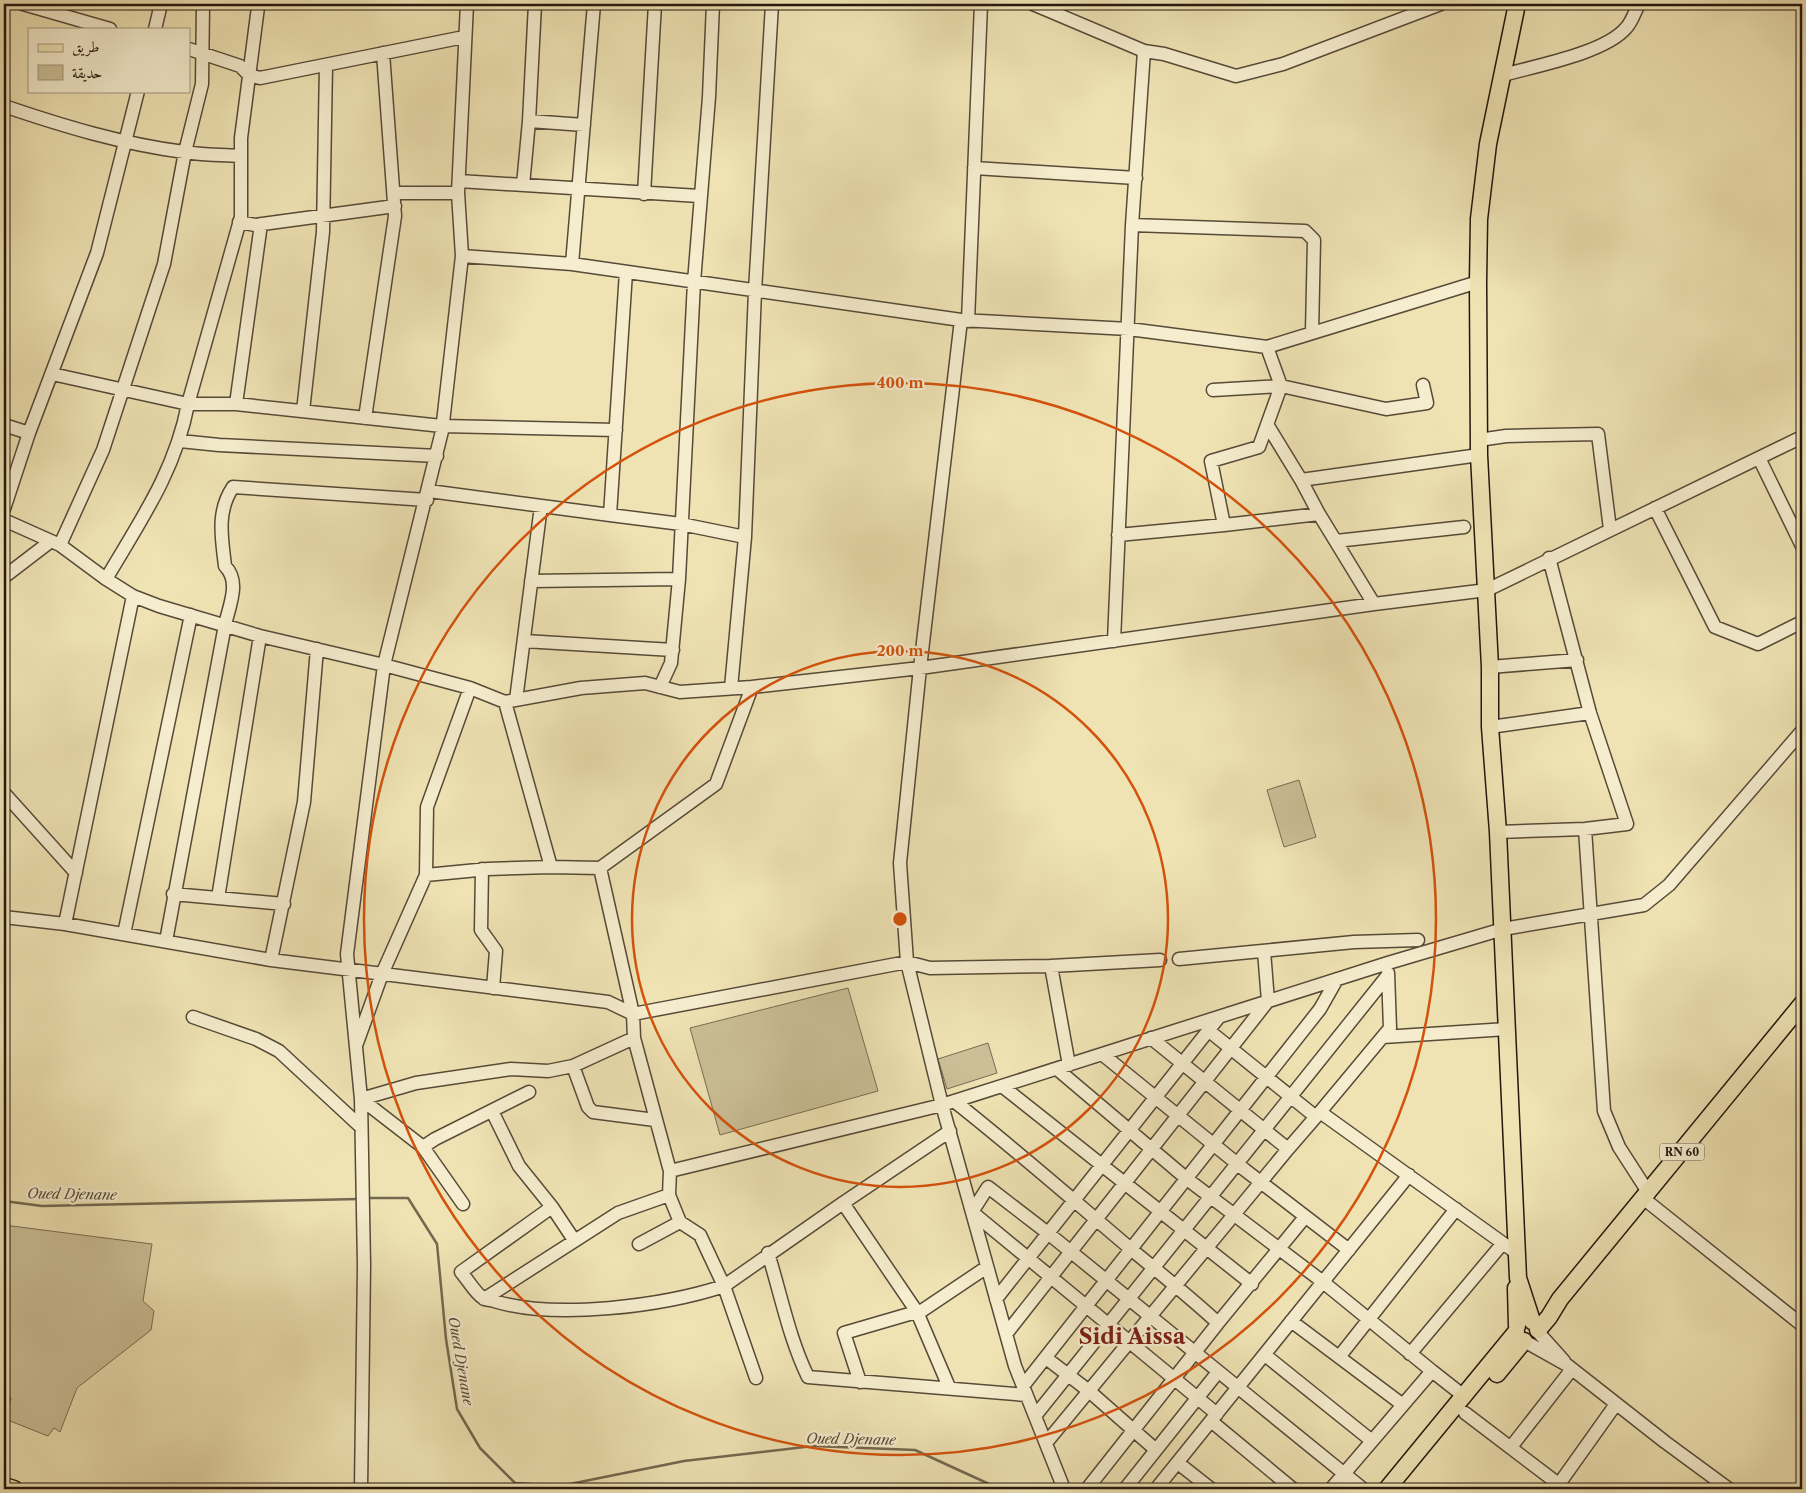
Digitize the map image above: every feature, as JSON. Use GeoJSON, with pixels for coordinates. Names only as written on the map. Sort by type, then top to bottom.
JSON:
{"type":"FeatureCollection","features":[{"type":"Feature","properties":{"kind":"main road"},"geometry":{"type":"LineString","coordinates":[[1517,4],[1488,144],[1479,219],[1479,448],[1487,590],[1490,727],[1498,832],[1518,1254],[1518,1278],[1515,1301],[1528,1329]]}},
{"type":"Feature","properties":{"kind":"main road","name":"RN 60"},"geometry":{"type":"LineString","coordinates":[[1387,1489],[1466,1397],[1528,1329],[1549,1317],[1560,1299],[1802,1004]]}},
{"type":"Feature","properties":{"kind":"main road","name":"RN 60"},"geometry":{"type":"LineString","coordinates":[[1402,1489],[1465,1414],[1528,1329]]}},
{"type":"Feature","properties":{"kind":"main road"},"geometry":{"type":"LineString","coordinates":[[4,1486],[14,1489]]}},
{"type":"Feature","properties":{"kind":"street"},"geometry":{"type":"LineString","coordinates":[[23,4],[107,28]]}},
{"type":"Feature","properties":{"kind":"street"},"geometry":{"type":"LineString","coordinates":[[155,28],[161,4]]}},
{"type":"Feature","properties":{"kind":"street"},"geometry":{"type":"LineString","coordinates":[[4,577],[55,543],[103,450],[124,391],[164,264],[185,152],[202,84],[195,50],[204,4]]}},
{"type":"Feature","properties":{"kind":"street"},"geometry":{"type":"LineString","coordinates":[[361,1489],[363,1227],[361,1099],[347,954],[384,665],[428,495],[442,426],[462,256],[458,187],[467,4]]}},
{"type":"Feature","properties":{"kind":"street"},"geometry":{"type":"LineString","coordinates":[[523,185],[529,121],[535,4]]}},
{"type":"Feature","properties":{"kind":"street"},"geometry":{"type":"LineString","coordinates":[[572,264],[594,4]]}},
{"type":"Feature","properties":{"kind":"street"},"geometry":{"type":"LineString","coordinates":[[644,194],[655,4]]}},
{"type":"Feature","properties":{"kind":"street"},"geometry":{"type":"LineString","coordinates":[[660,687],[671,663],[679,579],[699,196],[709,96],[713,4]]}},
{"type":"Feature","properties":{"kind":"street"},"geometry":{"type":"LineString","coordinates":[[731,688],[745,537],[754,291],[772,4]]}},
{"type":"Feature","properties":{"kind":"street"},"geometry":{"type":"LineString","coordinates":[[981,4],[974,168],[964,321],[920,668],[900,863],[907,962],[948,1103],[950,1131],[1006,1334],[1024,1390],[1064,1489]]}},
{"type":"Feature","properties":{"kind":"street"},"geometry":{"type":"LineString","coordinates":[[1033,4],[1144,51],[1164,54],[1236,76],[1283,64],[1441,4]]}},
{"type":"Feature","properties":{"kind":"street"},"geometry":{"type":"LineString","coordinates":[[1503,74],[1585,52],[1611,41],[1626,28],[1639,4]]}},
{"type":"Feature","properties":{"kind":"street"},"geometry":{"type":"LineString","coordinates":[[106,579],[165,477],[180,441],[188,404],[239,222],[241,138],[258,7]]}},
{"type":"Feature","properties":{"kind":"street"},"geometry":{"type":"LineString","coordinates":[[195,50],[240,66],[249,76],[260,78],[464,36]]}},
{"type":"Feature","properties":{"kind":"street"},"geometry":{"type":"LineString","coordinates":[[1114,641],[1132,225],[1144,51]]}},
{"type":"Feature","properties":{"kind":"street"},"geometry":{"type":"LineString","coordinates":[[365,418],[395,200],[383,53]]}},
{"type":"Feature","properties":{"kind":"street"},"geometry":{"type":"LineString","coordinates":[[302,411],[323,217],[326,65]]}},
{"type":"Feature","properties":{"kind":"street"},"geometry":{"type":"LineString","coordinates":[[4,509],[29,433],[97,253],[138,92]]}},
{"type":"Feature","properties":{"kind":"street"},"geometry":{"type":"LineString","coordinates":[[4,106],[60,125],[124,142],[185,152],[242,156]]}},
{"type":"Feature","properties":{"kind":"street"},"geometry":{"type":"LineString","coordinates":[[529,121],[584,125]]}},
{"type":"Feature","properties":{"kind":"street"},"geometry":{"type":"LineString","coordinates":[[974,168],[1136,178]]}},
{"type":"Feature","properties":{"kind":"street"},"geometry":{"type":"LineString","coordinates":[[239,222],[261,224],[323,217],[458,187],[523,185],[578,190],[699,196]]}},
{"type":"Feature","properties":{"kind":"street"},"geometry":{"type":"LineString","coordinates":[[236,404],[261,224]]}},
{"type":"Feature","properties":{"kind":"street"},"geometry":{"type":"LineString","coordinates":[[1132,225],[1305,231],[1314,240],[1312,332]]}},
{"type":"Feature","properties":{"kind":"street"},"geometry":{"type":"LineString","coordinates":[[462,256],[572,264],[964,321],[1129,329],[1267,347],[1478,282]]}},
{"type":"Feature","properties":{"kind":"street"},"geometry":{"type":"LineString","coordinates":[[610,515],[626,272]]}},
{"type":"Feature","properties":{"kind":"street"},"geometry":{"type":"LineString","coordinates":[[1224,525],[1212,461],[1259,447],[1281,386],[1267,347]]}},
{"type":"Feature","properties":{"kind":"street"},"geometry":{"type":"LineString","coordinates":[[52,374],[188,404],[236,404],[442,426],[616,430]]}},
{"type":"Feature","properties":{"kind":"street"},"geometry":{"type":"LineString","coordinates":[[1213,390],[1281,386],[1386,409],[1427,403],[1423,385]]}},
{"type":"Feature","properties":{"kind":"street"},"geometry":{"type":"LineString","coordinates":[[4,425],[29,433]]}},
{"type":"Feature","properties":{"kind":"street"},"geometry":{"type":"LineString","coordinates":[[1268,426],[1374,604]]}},
{"type":"Feature","properties":{"kind":"street"},"geometry":{"type":"LineString","coordinates":[[1301,480],[1479,448],[1506,436],[1598,434],[1610,529]]}},
{"type":"Feature","properties":{"kind":"street"},"geometry":{"type":"LineString","coordinates":[[4,520],[55,543],[132,596],[260,636],[384,665],[470,688],[510,701],[582,688],[645,683],[680,692],[920,668],[1374,604],[1487,590],[1549,558],[1802,437]]}},
{"type":"Feature","properties":{"kind":"street"},"geometry":{"type":"LineString","coordinates":[[180,441],[220,445],[437,456]]}},
{"type":"Feature","properties":{"kind":"street"},"geometry":{"type":"LineString","coordinates":[[1759,458],[1802,546]]}},
{"type":"Feature","properties":{"kind":"street"},"geometry":{"type":"LineString","coordinates":[[166,941],[224,625],[234,586],[231,572],[225,566],[222,552],[222,515],[225,501],[233,487],[428,495],[541,506],[681,524],[745,537]]}},
{"type":"Feature","properties":{"kind":"street"},"geometry":{"type":"LineString","coordinates":[[541,506],[524,641],[510,701],[551,867]]}},
{"type":"Feature","properties":{"kind":"street"},"geometry":{"type":"LineString","coordinates":[[1655,508],[1715,627],[1758,644],[1802,622]]}},
{"type":"Feature","properties":{"kind":"street"},"geometry":{"type":"LineString","coordinates":[[1118,535],[1319,514]]}},
{"type":"Feature","properties":{"kind":"street"},"geometry":{"type":"LineString","coordinates":[[1336,541],[1464,527]]}},
{"type":"Feature","properties":{"kind":"street"},"geometry":{"type":"LineString","coordinates":[[1498,832],[1585,829],[1627,824],[1590,713],[1549,558]]}},
{"type":"Feature","properties":{"kind":"street"},"geometry":{"type":"LineString","coordinates":[[531,581],[679,579]]}},
{"type":"Feature","properties":{"kind":"street"},"geometry":{"type":"LineString","coordinates":[[65,924],[132,596]]}},
{"type":"Feature","properties":{"kind":"street"},"geometry":{"type":"LineString","coordinates":[[124,934],[191,615]]}},
{"type":"Feature","properties":{"kind":"street"},"geometry":{"type":"LineString","coordinates":[[218,898],[260,636]]}},
{"type":"Feature","properties":{"kind":"street"},"geometry":{"type":"LineString","coordinates":[[524,641],[673,650]]}},
{"type":"Feature","properties":{"kind":"street"},"geometry":{"type":"LineString","coordinates":[[271,960],[304,802],[317,649]]}},
{"type":"Feature","properties":{"kind":"street"},"geometry":{"type":"LineString","coordinates":[[1490,667],[1577,660]]}},
{"type":"Feature","properties":{"kind":"street"},"geometry":{"type":"LineString","coordinates":[[426,874],[482,869],[600,868],[716,784],[752,686]]}},
{"type":"Feature","properties":{"kind":"street"},"geometry":{"type":"LineString","coordinates":[[356,1046],[382,974],[426,874],[427,807],[470,688]]}},
{"type":"Feature","properties":{"kind":"street"},"geometry":{"type":"LineString","coordinates":[[1490,727],[1590,713]]}},
{"type":"Feature","properties":{"kind":"street"},"geometry":{"type":"LineString","coordinates":[[670,1171],[948,1103],[1337,979],[1388,969],[1503,929],[1644,905],[1668,885],[1802,731]]}},
{"type":"Feature","properties":{"kind":"street"},"geometry":{"type":"LineString","coordinates":[[4,793],[76,872]]}},
{"type":"Feature","properties":{"kind":"street"},"geometry":{"type":"LineString","coordinates":[[1585,829],[1589,913],[1604,1111],[1619,1147],[1646,1195],[1802,1325]]}},
{"type":"Feature","properties":{"kind":"street"},"geometry":{"type":"LineString","coordinates":[[600,868],[633,1014],[634,1038],[670,1171],[669,1195],[680,1222],[700,1235],[724,1286],[756,1378]]}},
{"type":"Feature","properties":{"kind":"street"},"geometry":{"type":"LineString","coordinates":[[482,869],[481,930],[496,951],[493,988]]}},
{"type":"Feature","properties":{"kind":"street"},"geometry":{"type":"LineString","coordinates":[[174,894],[284,904]]}},
{"type":"Feature","properties":{"kind":"street"},"geometry":{"type":"LineString","coordinates":[[4,917],[65,924],[271,960],[608,1002],[633,1014],[907,962],[930,968],[1051,966],[1160,960]]}},
{"type":"Feature","properties":{"kind":"street"},"geometry":{"type":"LineString","coordinates":[[1179,959],[1354,942],[1418,940]]}},
{"type":"Feature","properties":{"kind":"street"},"geometry":{"type":"LineString","coordinates":[[1006,1334],[1268,1001],[1264,951]]}},
{"type":"Feature","properties":{"kind":"street"},"geometry":{"type":"LineString","coordinates":[[1051,966],[1063,1066],[1130,1131],[1187,1178],[1323,1282],[1410,1354],[1466,1397]]}},
{"type":"Feature","properties":{"kind":"street"},"geometry":{"type":"LineString","coordinates":[[1046,1444],[1288,1148],[1390,1028],[1388,969]]}},
{"type":"Feature","properties":{"kind":"street"},"geometry":{"type":"LineString","coordinates":[[1035,1416],[1266,1130],[1388,969]]}},
{"type":"Feature","properties":{"kind":"street"},"geometry":{"type":"LineString","coordinates":[[1024,1390],[1086,1306],[1320,1009],[1337,979]]}},
{"type":"Feature","properties":{"kind":"street"},"geometry":{"type":"LineString","coordinates":[[193,1017],[256,1038],[279,1052],[361,1127]]}},
{"type":"Feature","properties":{"kind":"street"},"geometry":{"type":"LineString","coordinates":[[996,1299],[1075,1202],[1219,1017]]}},
{"type":"Feature","properties":{"kind":"street"},"geometry":{"type":"LineString","coordinates":[[1383,1037],[1507,1029]]}},
{"type":"Feature","properties":{"kind":"street"},"geometry":{"type":"LineString","coordinates":[[1208,1030],[1292,1097],[1409,1175],[1518,1254]]}},
{"type":"Feature","properties":{"kind":"street"},"geometry":{"type":"LineString","coordinates":[[361,1099],[416,1083],[511,1069],[548,1072],[573,1066],[634,1038]]}},
{"type":"Feature","properties":{"kind":"street"},"geometry":{"type":"LineString","coordinates":[[1151,1038],[1288,1148]]}},
{"type":"Feature","properties":{"kind":"street"},"geometry":{"type":"LineString","coordinates":[[1102,1054],[1238,1165],[1348,1250]]}},
{"type":"Feature","properties":{"kind":"street"},"geometry":{"type":"LineString","coordinates":[[573,1066],[588,1107],[593,1112],[655,1120]]}},
{"type":"Feature","properties":{"kind":"street"},"geometry":{"type":"LineString","coordinates":[[1002,1086],[1252,1284]]}},
{"type":"Feature","properties":{"kind":"street"},"geometry":{"type":"LineString","coordinates":[[423,1147],[435,1139],[528,1092]]}},
{"type":"Feature","properties":{"kind":"street"},"geometry":{"type":"LineString","coordinates":[[361,1099],[423,1147],[463,1204]]}},
{"type":"Feature","properties":{"kind":"street"},"geometry":{"type":"LineString","coordinates":[[948,1103],[1020,1153],[1132,1250],[1176,1284],[1218,1323]]}},
{"type":"Feature","properties":{"kind":"street"},"geometry":{"type":"LineString","coordinates":[[492,1111],[519,1166],[552,1207],[574,1240]]}},
{"type":"Feature","properties":{"kind":"street"},"geometry":{"type":"LineString","coordinates":[[552,1207],[461,1272],[484,1299],[503,1305],[543,1309],[613,1308],[692,1296],[724,1286],[768,1253],[950,1131]]}},
{"type":"Feature","properties":{"kind":"street"},"geometry":{"type":"LineString","coordinates":[[1156,1489],[1409,1175]]}},
{"type":"Feature","properties":{"kind":"street"},"geometry":{"type":"LineString","coordinates":[[972,1212],[988,1187],[1049,1234],[1363,1489]]}},
{"type":"Feature","properties":{"kind":"street"},"geometry":{"type":"LineString","coordinates":[[484,1299],[618,1213],[669,1195]]}},
{"type":"Feature","properties":{"kind":"street"},"geometry":{"type":"LineString","coordinates":[[843,1203],[917,1312],[950,1387]]}},
{"type":"Feature","properties":{"kind":"street"},"geometry":{"type":"LineString","coordinates":[[1339,1357],[1456,1209]]}},
{"type":"Feature","properties":{"kind":"street"},"geometry":{"type":"LineString","coordinates":[[972,1212],[1197,1398],[1214,1418],[1293,1489]]}},
{"type":"Feature","properties":{"kind":"street"},"geometry":{"type":"LineString","coordinates":[[1088,1489],[1218,1323],[1252,1284],[1305,1217]]}},
{"type":"Feature","properties":{"kind":"street"},"geometry":{"type":"LineString","coordinates":[[639,1244],[680,1222]]}},
{"type":"Feature","properties":{"kind":"street"},"geometry":{"type":"LineString","coordinates":[[1410,1354],[1504,1243]]}},
{"type":"Feature","properties":{"kind":"street"},"geometry":{"type":"LineString","coordinates":[[768,1253],[790,1324],[794,1349],[808,1378],[1024,1390]]}},
{"type":"Feature","properties":{"kind":"street"},"geometry":{"type":"LineString","coordinates":[[860,1382],[844,1333],[917,1312],[987,1267]]}},
{"type":"Feature","properties":{"kind":"street"},"geometry":{"type":"LineString","coordinates":[[1291,1321],[1403,1405]]}},
{"type":"Feature","properties":{"kind":"street"},"geometry":{"type":"LineString","coordinates":[[1528,1329],[1554,1347],[1569,1367],[1730,1489]]}},
{"type":"Feature","properties":{"kind":"street"},"geometry":{"type":"LineString","coordinates":[[1265,1354],[1372,1441]]}},
{"type":"Feature","properties":{"kind":"street"},"geometry":{"type":"LineString","coordinates":[[1046,1358],[1089,1391],[1156,1450]]}},
{"type":"Feature","properties":{"kind":"street"},"geometry":{"type":"LineString","coordinates":[[1511,1447],[1569,1367]]}},
{"type":"Feature","properties":{"kind":"street"},"geometry":{"type":"LineString","coordinates":[[1331,1489],[1432,1371]]}},
{"type":"Feature","properties":{"kind":"street"},"geometry":{"type":"LineString","coordinates":[[1125,1489],[1218,1372]]}},
{"type":"Feature","properties":{"kind":"street"},"geometry":{"type":"LineString","coordinates":[[1465,1414],[1562,1487],[1616,1404]]}},
{"type":"Feature","properties":{"kind":"street"},"geometry":{"type":"LineString","coordinates":[[1178,1462],[1211,1489]]}},
{"type":"Feature","properties":{"kind":"green space"},"geometry":{"type":"Polygon","coordinates":[[[1299,780],[1316,837],[1284,847],[1267,790],[1299,780]]]}},
{"type":"Feature","properties":{"kind":"green space"},"geometry":{"type":"Polygon","coordinates":[[[848,988],[878,1091],[720,1135],[690,1028],[848,988]]]}},
{"type":"Feature","properties":{"kind":"green space"},"geometry":{"type":"Polygon","coordinates":[[[988,1043],[997,1073],[947,1089],[938,1059],[988,1043]]]}},
{"type":"Feature","properties":{"kind":"green space"},"geometry":{"type":"Polygon","coordinates":[[[4,1225],[152,1244],[143,1301],[154,1311],[151,1330],[77,1388],[60,1432],[54,1428],[48,1436],[5,1419],[11,1398],[4,1394],[4,1225]]]}},
{"type":"Feature","properties":{"kind":"waterway","name":"Oued Djenane"},"geometry":{"type":"LineString","coordinates":[[367,1198],[408,1198],[437,1244],[446,1339],[457,1409],[480,1448],[515,1483],[560,1486],[684,1461],[813,1446],[915,1450],[1000,1489]]}},
{"type":"Feature","properties":{"kind":"waterway","name":"Oued Djenane"},"geometry":{"type":"LineString","coordinates":[[4,1201],[42,1206],[359,1199]]}},
{"type":"Feature","properties":{"kind":"district","name":"Sidi Aissa"},"geometry":{"type":"Point","coordinates":[1132,1336]}}]}
